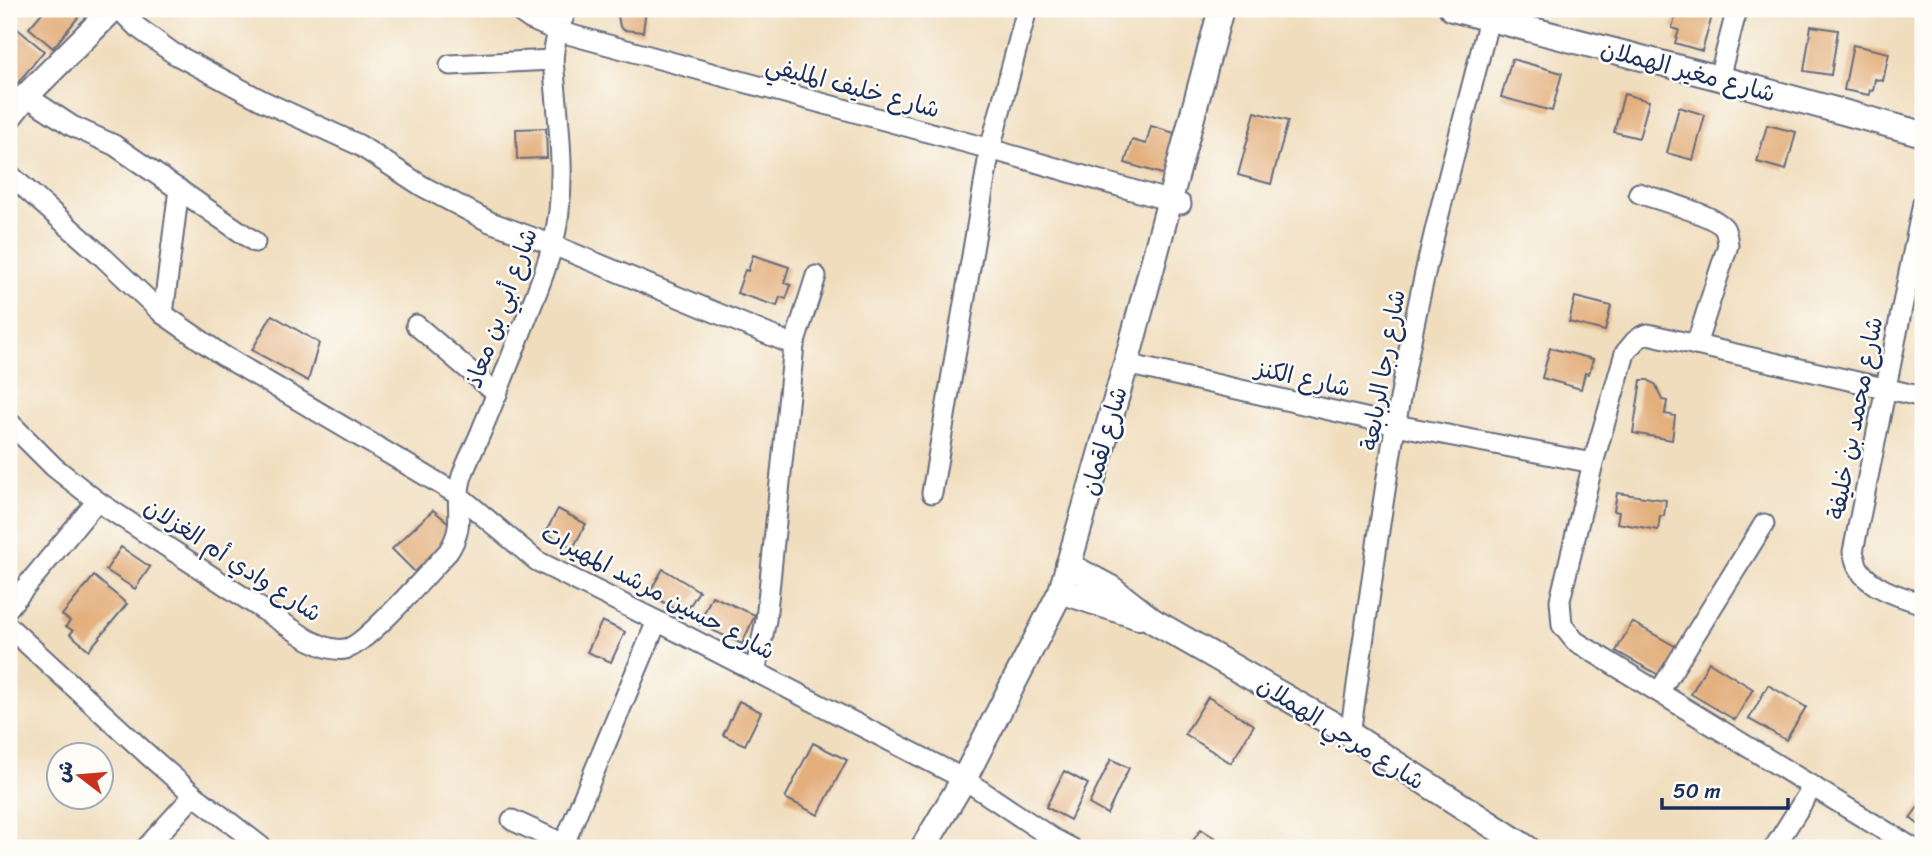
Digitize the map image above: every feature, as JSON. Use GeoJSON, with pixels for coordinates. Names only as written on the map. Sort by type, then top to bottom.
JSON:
{"type":"FeatureCollection","features":[{"type":"Feature","properties":{"kind":"street"},"geometry":{"type":"LineString","coordinates":[[9,117],[26,96],[113,9]]}},
{"type":"Feature","properties":{"kind":"street"},"geometry":{"type":"LineString","coordinates":[[119,9],[137,27],[173,54],[263,101],[359,145],[422,186],[490,222],[553,245],[794,345]]}},
{"type":"Feature","properties":{"kind":"street","name":"شارع خليف المليفي"},"geometry":{"type":"LineString","coordinates":[[516,9],[530,19],[557,31],[990,149],[1175,203]]}},
{"type":"Feature","properties":{"kind":"street","name":"شارع أبي بن معاذ"},"geometry":{"type":"LineString","coordinates":[[457,494],[553,245],[559,205],[560,159],[553,60],[557,31],[567,9]]}},
{"type":"Feature","properties":{"kind":"street"},"geometry":{"type":"LineString","coordinates":[[932,493],[990,149],[1027,9]]}},
{"type":"Feature","properties":{"kind":"street","name":"شارع لقمان"},"geometry":{"type":"LineString","coordinates":[[939,848],[969,783],[1066,593],[1133,365],[1221,9]]}},
{"type":"Feature","properties":{"kind":"street","name":"شارع لقمان"},"geometry":{"type":"LineString","coordinates":[[1175,203],[1236,9]]}},
{"type":"Feature","properties":{"kind":"street","name":"شارع مغير الهملان"},"geometry":{"type":"LineString","coordinates":[[1452,9],[1923,134]]}},
{"type":"Feature","properties":{"kind":"street"},"geometry":{"type":"LineString","coordinates":[[1719,78],[1737,9]]}},
{"type":"Feature","properties":{"kind":"street","name":"شارع رجا الربابعة"},"geometry":{"type":"LineString","coordinates":[[1350,734],[1410,344],[1435,231],[1489,19]]}},
{"type":"Feature","properties":{"kind":"street"},"geometry":{"type":"LineString","coordinates":[[450,65],[553,60]]}},
{"type":"Feature","properties":{"kind":"street"},"geometry":{"type":"LineString","coordinates":[[26,96],[72,126],[114,145],[255,242]]}},
{"type":"Feature","properties":{"kind":"street","name":"شارع حسين مرشد المهيرات"},"geometry":{"type":"LineString","coordinates":[[9,174],[163,314],[222,355],[457,494],[537,561],[969,783],[1071,848]]}},
{"type":"Feature","properties":{"kind":"street"},"geometry":{"type":"LineString","coordinates":[[163,314],[179,189]]}},
{"type":"Feature","properties":{"kind":"street"},"geometry":{"type":"LineString","coordinates":[[1639,193],[1712,219],[1723,226],[1727,235],[1728,244],[1696,345]]}},
{"type":"Feature","properties":{"kind":"street","name":"شارع محمد بن خليفة"},"geometry":{"type":"LineString","coordinates":[[1923,203],[1853,552],[1859,569],[1871,581],[1894,594],[1923,604]]}},
{"type":"Feature","properties":{"kind":"street"},"geometry":{"type":"LineString","coordinates":[[755,672],[766,620],[794,345],[816,276]]}},
{"type":"Feature","properties":{"kind":"street"},"geometry":{"type":"LineString","coordinates":[[415,325],[497,394]]}},
{"type":"Feature","properties":{"kind":"street"},"geometry":{"type":"LineString","coordinates":[[1913,848],[1575,641],[1562,625],[1560,600],[1593,463],[1625,353],[1642,336],[1648,334],[1923,397]]}},
{"type":"Feature","properties":{"kind":"street","name":"شارع الكنز"},"geometry":{"type":"LineString","coordinates":[[1133,365],[1396,425],[1593,463]]}},
{"type":"Feature","properties":{"kind":"street","name":"شارع وادي أم الغزلان"},"geometry":{"type":"LineString","coordinates":[[9,422],[54,467],[97,500],[237,595],[309,640],[330,649],[348,649],[366,637],[448,552],[456,541],[460,525],[457,494]]}},
{"type":"Feature","properties":{"kind":"street"},"geometry":{"type":"LineString","coordinates":[[9,607],[97,500]]}},
{"type":"Feature","properties":{"kind":"street"},"geometry":{"type":"LineString","coordinates":[[1659,692],[1765,524]]}},
{"type":"Feature","properties":{"kind":"street","name":"شارع مرجي الهملان"},"geometry":{"type":"LineString","coordinates":[[1074,568],[1111,588],[1153,621],[1350,734],[1527,848]]}},
{"type":"Feature","properties":{"kind":"street","name":"شارع مرجي الهملان"},"geometry":{"type":"LineString","coordinates":[[1066,593],[1153,621]]}},
{"type":"Feature","properties":{"kind":"street"},"geometry":{"type":"LineString","coordinates":[[512,820],[567,846],[657,621]]}},
{"type":"Feature","properties":{"kind":"street"},"geometry":{"type":"LineString","coordinates":[[9,627],[147,754],[262,848]]}},
{"type":"Feature","properties":{"kind":"street","name":"شارع لقمان"},"geometry":{"type":"LineString","coordinates":[[923,848],[969,783]]}},
{"type":"Feature","properties":{"kind":"street"},"geometry":{"type":"LineString","coordinates":[[1774,848],[1813,786]]}},
{"type":"Feature","properties":{"kind":"street"},"geometry":{"type":"LineString","coordinates":[[146,848],[194,795]]}},
{"type":"Feature","properties":{"kind":"building"},"geometry":{"type":"Polygon","coordinates":[[[45,9],[85,9],[53,48],[29,28],[45,9]]]}},
{"type":"Feature","properties":{"kind":"building"},"geometry":{"type":"Polygon","coordinates":[[[617,9],[646,9],[643,32],[620,27],[617,9]]]}},
{"type":"Feature","properties":{"kind":"building"},"geometry":{"type":"Polygon","coordinates":[[[1677,9],[1714,9],[1702,51],[1675,43],[1679,30],[1672,28],[1677,9]]]}},
{"type":"Feature","properties":{"kind":"building"},"geometry":{"type":"Polygon","coordinates":[[[14,26],[44,51],[13,89],[9,86],[9,32],[14,26]]]}},
{"type":"Feature","properties":{"kind":"building"},"geometry":{"type":"Polygon","coordinates":[[[1811,26],[1838,30],[1831,75],[1804,71],[1811,26]]]}},
{"type":"Feature","properties":{"kind":"building"},"geometry":{"type":"Polygon","coordinates":[[[1853,45],[1889,53],[1883,81],[1875,79],[1873,91],[1870,90],[1869,95],[1844,90],[1853,45]]]}},
{"type":"Feature","properties":{"kind":"building"},"geometry":{"type":"Polygon","coordinates":[[[1512,59],[1562,73],[1552,111],[1501,97],[1512,59]]]}},
{"type":"Feature","properties":{"kind":"building"},"geometry":{"type":"Polygon","coordinates":[[[1624,94],[1649,101],[1639,138],[1614,132],[1624,94]]]}},
{"type":"Feature","properties":{"kind":"building"},"geometry":{"type":"Polygon","coordinates":[[[1679,107],[1705,115],[1693,160],[1667,153],[1679,107]]]}},
{"type":"Feature","properties":{"kind":"building"},"geometry":{"type":"Polygon","coordinates":[[[1255,112],[1288,121],[1271,184],[1238,175],[1255,112]]]}},
{"type":"Feature","properties":{"kind":"building"},"geometry":{"type":"Polygon","coordinates":[[[1767,125],[1796,132],[1786,170],[1757,162],[1767,125]]]}},
{"type":"Feature","properties":{"kind":"building"},"geometry":{"type":"Polygon","coordinates":[[[1151,126],[1181,135],[1169,176],[1125,163],[1132,140],[1146,144],[1151,126]]]}},
{"type":"Feature","properties":{"kind":"building"},"geometry":{"type":"Polygon","coordinates":[[[546,128],[547,158],[517,159],[516,129],[546,128]]]}},
{"type":"Feature","properties":{"kind":"building"},"geometry":{"type":"Polygon","coordinates":[[[753,255],[789,267],[784,283],[791,285],[786,299],[780,297],[777,306],[737,293],[753,255]]]}},
{"type":"Feature","properties":{"kind":"building"},"geometry":{"type":"Polygon","coordinates":[[[1575,297],[1611,306],[1605,331],[1569,322],[1575,297]]]}},
{"type":"Feature","properties":{"kind":"building"},"geometry":{"type":"Polygon","coordinates":[[[272,315],[319,343],[308,381],[252,350],[272,315]]]}},
{"type":"Feature","properties":{"kind":"building"},"geometry":{"type":"Polygon","coordinates":[[[1550,348],[1593,359],[1589,374],[1585,373],[1581,389],[1542,378],[1550,348]]]}},
{"type":"Feature","properties":{"kind":"building"},"geometry":{"type":"Polygon","coordinates":[[[1641,380],[1648,380],[1656,385],[1662,400],[1667,401],[1665,414],[1675,416],[1672,440],[1633,433],[1641,380]]]}},
{"type":"Feature","properties":{"kind":"building"},"geometry":{"type":"Polygon","coordinates":[[[1617,493],[1666,500],[1664,516],[1660,516],[1658,530],[1617,523],[1619,512],[1614,511],[1617,493]]]}},
{"type":"Feature","properties":{"kind":"building"},"geometry":{"type":"Polygon","coordinates":[[[558,509],[586,524],[573,548],[545,533],[558,509]]]}},
{"type":"Feature","properties":{"kind":"building"},"geometry":{"type":"Polygon","coordinates":[[[433,510],[450,524],[448,540],[415,572],[392,549],[433,510]]]}},
{"type":"Feature","properties":{"kind":"building"},"geometry":{"type":"Polygon","coordinates":[[[121,547],[150,567],[135,589],[106,570],[121,547]]]}},
{"type":"Feature","properties":{"kind":"building"},"geometry":{"type":"Polygon","coordinates":[[[663,569],[699,591],[684,615],[649,593],[663,569]]]}},
{"type":"Feature","properties":{"kind":"building"},"geometry":{"type":"Polygon","coordinates":[[[94,576],[127,604],[89,650],[70,634],[73,631],[66,626],[70,621],[62,615],[94,576]]]}},
{"type":"Feature","properties":{"kind":"building"},"geometry":{"type":"Polygon","coordinates":[[[712,596],[755,615],[742,644],[699,624],[712,596]]]}},
{"type":"Feature","properties":{"kind":"building"},"geometry":{"type":"Polygon","coordinates":[[[602,621],[625,632],[611,662],[587,652],[602,621]]]}},
{"type":"Feature","properties":{"kind":"building"},"geometry":{"type":"Polygon","coordinates":[[[1632,622],[1680,649],[1664,678],[1616,651],[1632,622]]]}},
{"type":"Feature","properties":{"kind":"building"},"geometry":{"type":"Polygon","coordinates":[[[1709,662],[1753,689],[1735,720],[1691,694],[1709,662]]]}},
{"type":"Feature","properties":{"kind":"building"},"geometry":{"type":"Polygon","coordinates":[[[1768,685],[1806,707],[1786,740],[1749,719],[1768,685]]]}},
{"type":"Feature","properties":{"kind":"building"},"geometry":{"type":"Polygon","coordinates":[[[1208,697],[1254,725],[1231,763],[1185,734],[1208,697]]]}},
{"type":"Feature","properties":{"kind":"building"},"geometry":{"type":"Polygon","coordinates":[[[739,701],[761,712],[745,745],[723,735],[739,701]]]}},
{"type":"Feature","properties":{"kind":"building"},"geometry":{"type":"Polygon","coordinates":[[[813,743],[847,760],[818,815],[785,798],[813,743]]]}},
{"type":"Feature","properties":{"kind":"building"},"geometry":{"type":"Polygon","coordinates":[[[1111,759],[1129,768],[1107,814],[1089,804],[1111,759]]]}},
{"type":"Feature","properties":{"kind":"building"},"geometry":{"type":"Polygon","coordinates":[[[1064,771],[1088,784],[1070,820],[1046,807],[1064,771]]]}},
{"type":"Feature","properties":{"kind":"building"},"geometry":{"type":"Polygon","coordinates":[[[1923,800],[1923,828],[1910,818],[1923,800]]]}},
{"type":"Feature","properties":{"kind":"building"},"geometry":{"type":"Polygon","coordinates":[[[1201,829],[1227,846],[1188,848],[1201,829]]]}}]}
